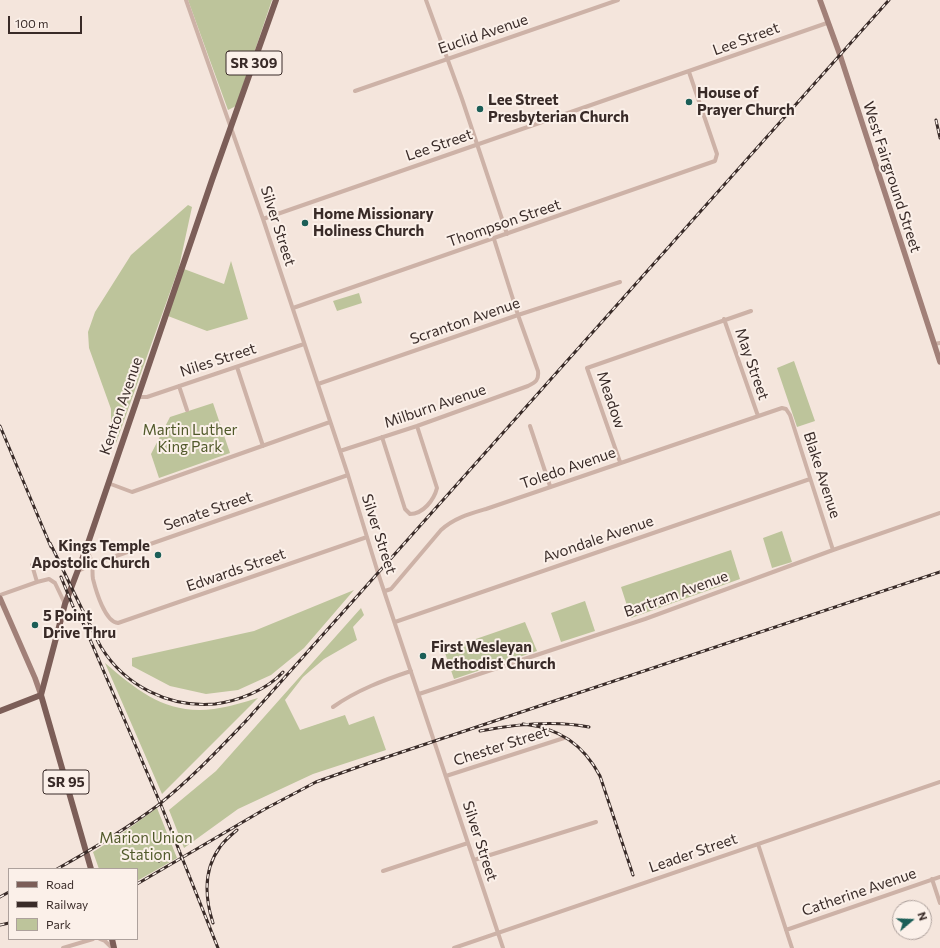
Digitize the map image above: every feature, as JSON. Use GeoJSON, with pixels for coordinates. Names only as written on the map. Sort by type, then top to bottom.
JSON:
{"type":"FeatureCollection","features":[{"type":"Feature","properties":{"kind":"main road","name":"SR 309"},"geometry":{"type":"LineString","coordinates":[[232,127],[276,0]]}},
{"type":"Feature","properties":{"kind":"main road","name":"Kenton Avenue"},"geometry":{"type":"LineString","coordinates":[[41,695],[65,604],[86,548],[232,127]]}},
{"type":"Feature","properties":{"kind":"main road"},"geometry":{"type":"LineString","coordinates":[[0,711],[41,695]]}},
{"type":"Feature","properties":{"kind":"main road","name":"SR 95"},"geometry":{"type":"LineString","coordinates":[[41,695],[91,868]]}},
{"type":"Feature","properties":{"kind":"street","name":"Silver Street"},"geometry":{"type":"LineString","coordinates":[[186,0],[232,127],[293,308],[503,948]]}},
{"type":"Feature","properties":{"kind":"street"},"geometry":{"type":"LineString","coordinates":[[426,0],[478,144],[507,234]]}},
{"type":"Feature","properties":{"kind":"street","name":"Euclid Avenue"},"geometry":{"type":"LineString","coordinates":[[355,91],[618,0]]}},
{"type":"Feature","properties":{"kind":"street","name":"West Fairground Street"},"geometry":{"type":"LineString","coordinates":[[820,0],[937,343],[940,362]]}},
{"type":"Feature","properties":{"kind":"street","name":"Lee Street"},"geometry":{"type":"LineString","coordinates":[[263,219],[827,24]]}},
{"type":"Feature","properties":{"kind":"street","name":"Thompson Street"},"geometry":{"type":"LineString","coordinates":[[293,308],[715,161],[717,154],[689,72]]}},
{"type":"Feature","properties":{"kind":"street"},"geometry":{"type":"LineString","coordinates":[[494,239],[518,315]]}},
{"type":"Feature","properties":{"kind":"street","name":"Scranton Avenue"},"geometry":{"type":"LineString","coordinates":[[318,384],[518,315],[620,282]]}},
{"type":"Feature","properties":{"kind":"street"},"geometry":{"type":"LineString","coordinates":[[724,319],[751,311]]}},
{"type":"Feature","properties":{"kind":"street","name":"Milburn Avenue"},"geometry":{"type":"LineString","coordinates":[[340,451],[417,426],[528,386],[537,380],[538,371],[518,315]]}},
{"type":"Feature","properties":{"kind":"street","name":"Meadow"},"geometry":{"type":"LineString","coordinates":[[620,462],[587,368],[724,319]]}},
{"type":"Feature","properties":{"kind":"street","name":"May Street"},"geometry":{"type":"LineString","coordinates":[[724,319],[758,416]]}},
{"type":"Feature","properties":{"kind":"street","name":"Niles Street"},"geometry":{"type":"LineString","coordinates":[[138,397],[146,397],[304,344]]}},
{"type":"Feature","properties":{"kind":"street"},"geometry":{"type":"LineString","coordinates":[[237,367],[263,446]]}},
{"type":"Feature","properties":{"kind":"street"},"geometry":{"type":"LineString","coordinates":[[179,386],[187,410]]}},
{"type":"Feature","properties":{"kind":"street","name":"Toledo Avenue"},"geometry":{"type":"LineString","coordinates":[[385,591],[391,589],[441,530],[450,522],[461,516],[486,509],[778,408],[786,409]]}},
{"type":"Feature","properties":{"kind":"street","name":"Blake Avenue"},"geometry":{"type":"LineString","coordinates":[[786,409],[790,415],[833,550]]}},
{"type":"Feature","properties":{"kind":"street"},"geometry":{"type":"LineString","coordinates":[[108,482],[132,492],[330,422]]}},
{"type":"Feature","properties":{"kind":"street"},"geometry":{"type":"LineString","coordinates":[[382,438],[404,509],[410,514],[416,514],[426,507],[435,495],[437,488],[417,426]]}},
{"type":"Feature","properties":{"kind":"street"},"geometry":{"type":"LineString","coordinates":[[530,426],[550,486]]}},
{"type":"Feature","properties":{"kind":"street","name":"Senate Street"},"geometry":{"type":"LineString","coordinates":[[77,571],[93,564],[348,475]]}},
{"type":"Feature","properties":{"kind":"street","name":"Avondale Avenue"},"geometry":{"type":"LineString","coordinates":[[395,622],[810,479]]}},
{"type":"Feature","properties":{"kind":"street","name":"Bartram Avenue"},"geometry":{"type":"LineString","coordinates":[[419,694],[645,619],[833,550],[940,513]]}},
{"type":"Feature","properties":{"kind":"street","name":"Edwards Street"},"geometry":{"type":"LineString","coordinates":[[93,564],[93,579],[104,610],[113,623],[121,622],[367,537]]}},
{"type":"Feature","properties":{"kind":"street"},"geometry":{"type":"LineString","coordinates":[[86,548],[93,564]]}},
{"type":"Feature","properties":{"kind":"street"},"geometry":{"type":"LineString","coordinates":[[32,565],[37,582]]}},
{"type":"Feature","properties":{"kind":"street"},"geometry":{"type":"LineString","coordinates":[[0,595],[49,579],[55,583],[65,604]]}},
{"type":"Feature","properties":{"kind":"street","name":"SR 95"},"geometry":{"type":"LineString","coordinates":[[0,598],[41,695]]}},
{"type":"Feature","properties":{"kind":"street"},"geometry":{"type":"LineString","coordinates":[[333,706],[349,696],[411,671]]}},
{"type":"Feature","properties":{"kind":"street","name":"Chester Street"},"geometry":{"type":"LineString","coordinates":[[446,776],[564,738]]}},
{"type":"Feature","properties":{"kind":"street","name":"Leader Street"},"geometry":{"type":"LineString","coordinates":[[454,948],[940,782]]}},
{"type":"Feature","properties":{"kind":"street"},"geometry":{"type":"LineString","coordinates":[[474,860],[596,822]]}},
{"type":"Feature","properties":{"kind":"street"},"geometry":{"type":"LineString","coordinates":[[383,870],[468,843]]}},
{"type":"Feature","properties":{"kind":"street"},"geometry":{"type":"LineString","coordinates":[[758,844],[792,948]]}},
{"type":"Feature","properties":{"kind":"street","name":"Catherine Avenue"},"geometry":{"type":"LineString","coordinates":[[786,930],[940,876]]}},
{"type":"Feature","properties":{"kind":"street"},"geometry":{"type":"LineString","coordinates":[[932,879],[940,903]]}},
{"type":"Feature","properties":{"kind":"street"},"geometry":{"type":"LineString","coordinates":[[63,948],[88,940]]}},
{"type":"Feature","properties":{"kind":"street"},"geometry":{"type":"LineString","coordinates":[[102,940],[113,948]]}},
{"type":"Feature","properties":{"kind":"green space"},"geometry":{"type":"Polygon","coordinates":[[[188,0],[272,0],[236,106],[228,110],[188,0]]]}},
{"type":"Feature","properties":{"kind":"green space"},"geometry":{"type":"Polygon","coordinates":[[[188,205],[192,207],[179,267],[116,443],[111,440],[111,409],[89,348],[88,332],[95,312],[131,255],[188,205]]]}},
{"type":"Feature","properties":{"kind":"green space"},"geometry":{"type":"Polygon","coordinates":[[[231,261],[248,319],[207,331],[168,316],[184,269],[224,284],[231,261]]]}},
{"type":"Feature","properties":{"kind":"green space"},"geometry":{"type":"Polygon","coordinates":[[[359,293],[362,303],[337,311],[333,301],[359,293]]]}},
{"type":"Feature","properties":{"kind":"green space"},"geometry":{"type":"Polygon","coordinates":[[[794,361],[815,421],[797,427],[777,368],[794,361]]]}},
{"type":"Feature","properties":{"kind":"green space","name":"Martin Luther King Park"},"geometry":{"type":"Polygon","coordinates":[[[213,403],[230,453],[159,478],[151,454],[170,417],[213,403]]]}},
{"type":"Feature","properties":{"kind":"green space"},"geometry":{"type":"Polygon","coordinates":[[[782,531],[792,562],[772,568],[763,538],[782,531]]]}},
{"type":"Feature","properties":{"kind":"green space"},"geometry":{"type":"Polygon","coordinates":[[[731,550],[740,579],[631,618],[621,587],[731,550]]]}},
{"type":"Feature","properties":{"kind":"green space"},"geometry":{"type":"Polygon","coordinates":[[[354,590],[304,648],[271,675],[238,690],[206,694],[170,686],[132,666],[132,658],[254,631],[354,590]]]}},
{"type":"Feature","properties":{"kind":"green space"},"geometry":{"type":"Polygon","coordinates":[[[585,601],[595,631],[561,642],[551,613],[585,601]]]}},
{"type":"Feature","properties":{"kind":"green space"},"geometry":{"type":"Polygon","coordinates":[[[361,608],[364,615],[353,627],[357,640],[324,659],[303,677],[285,700],[300,730],[345,715],[349,725],[374,716],[386,750],[313,774],[238,809],[184,848],[169,810],[216,771],[361,608]]]}},
{"type":"Feature","properties":{"kind":"green space"},"geometry":{"type":"Polygon","coordinates":[[[525,622],[537,651],[454,679],[444,650],[525,622]]]}},
{"type":"Feature","properties":{"kind":"green space"},"geometry":{"type":"Polygon","coordinates":[[[105,663],[142,692],[168,705],[197,710],[214,709],[231,706],[258,698],[162,794],[105,663]]]}},
{"type":"Feature","properties":{"kind":"green space","name":"Marion Union Station"},"geometry":{"type":"Polygon","coordinates":[[[157,808],[177,858],[138,880],[138,868],[99,868],[93,852],[117,837],[157,808]]]}},
{"type":"Feature","properties":{"kind":"railway"},"geometry":{"type":"LineString","coordinates":[[59,868],[108,839],[157,806],[192,776],[245,722],[889,0]]}},
{"type":"Feature","properties":{"kind":"railway"},"geometry":{"type":"LineString","coordinates":[[936,120],[940,138]]}},
{"type":"Feature","properties":{"kind":"railway"},"geometry":{"type":"LineString","coordinates":[[0,426],[51,547]]}},
{"type":"Feature","properties":{"kind":"railway"},"geometry":{"type":"LineString","coordinates":[[50,543],[101,647],[122,673],[150,692],[181,702],[198,704],[224,703],[252,694],[269,684],[283,672]]}},
{"type":"Feature","properties":{"kind":"railway"},"geometry":{"type":"LineString","coordinates":[[138,883],[265,809],[316,782],[940,572]]}},
{"type":"Feature","properties":{"kind":"railway"},"geometry":{"type":"LineString","coordinates":[[61,577],[79,621]]}},
{"type":"Feature","properties":{"kind":"railway"},"geometry":{"type":"LineString","coordinates":[[80,616],[161,805],[218,948]]}},
{"type":"Feature","properties":{"kind":"railway"},"geometry":{"type":"LineString","coordinates":[[480,731],[507,726],[548,723],[589,727]]}},
{"type":"Feature","properties":{"kind":"railway"},"geometry":{"type":"LineString","coordinates":[[523,724],[548,729],[559,734],[569,740],[586,755],[600,776],[633,875]]}},
{"type":"Feature","properties":{"kind":"railway"},"geometry":{"type":"LineString","coordinates":[[213,923],[208,904],[208,875],[214,856],[228,838],[237,830]]}},
{"type":"Feature","properties":{"kind":"railway"},"geometry":{"type":"LineString","coordinates":[[156,854],[159,861]]}},
{"type":"Feature","properties":{"kind":"railway"},"geometry":{"type":"LineString","coordinates":[[0,897],[8,893]]}},
{"type":"Feature","properties":{"kind":"railway"},"geometry":{"type":"LineString","coordinates":[[0,925],[8,923]]}},
{"type":"Feature","properties":{"kind":"place","name":"House of Prayer Church"},"geometry":{"type":"Point","coordinates":[689,102]}},
{"type":"Feature","properties":{"kind":"place","name":"Lee Street Presbyterian Church"},"geometry":{"type":"Point","coordinates":[480,109]}},
{"type":"Feature","properties":{"kind":"place","name":"Home Missionary Holiness Church"},"geometry":{"type":"Point","coordinates":[305,223]}},
{"type":"Feature","properties":{"kind":"place","name":"Kings Temple Apostolic Church"},"geometry":{"type":"Point","coordinates":[158,555]}},
{"type":"Feature","properties":{"kind":"place","name":"5 Point Drive Thru"},"geometry":{"type":"Point","coordinates":[35,625]}},
{"type":"Feature","properties":{"kind":"place","name":"First Wesleyan Methodist Church"},"geometry":{"type":"Point","coordinates":[423,656]}}]}
